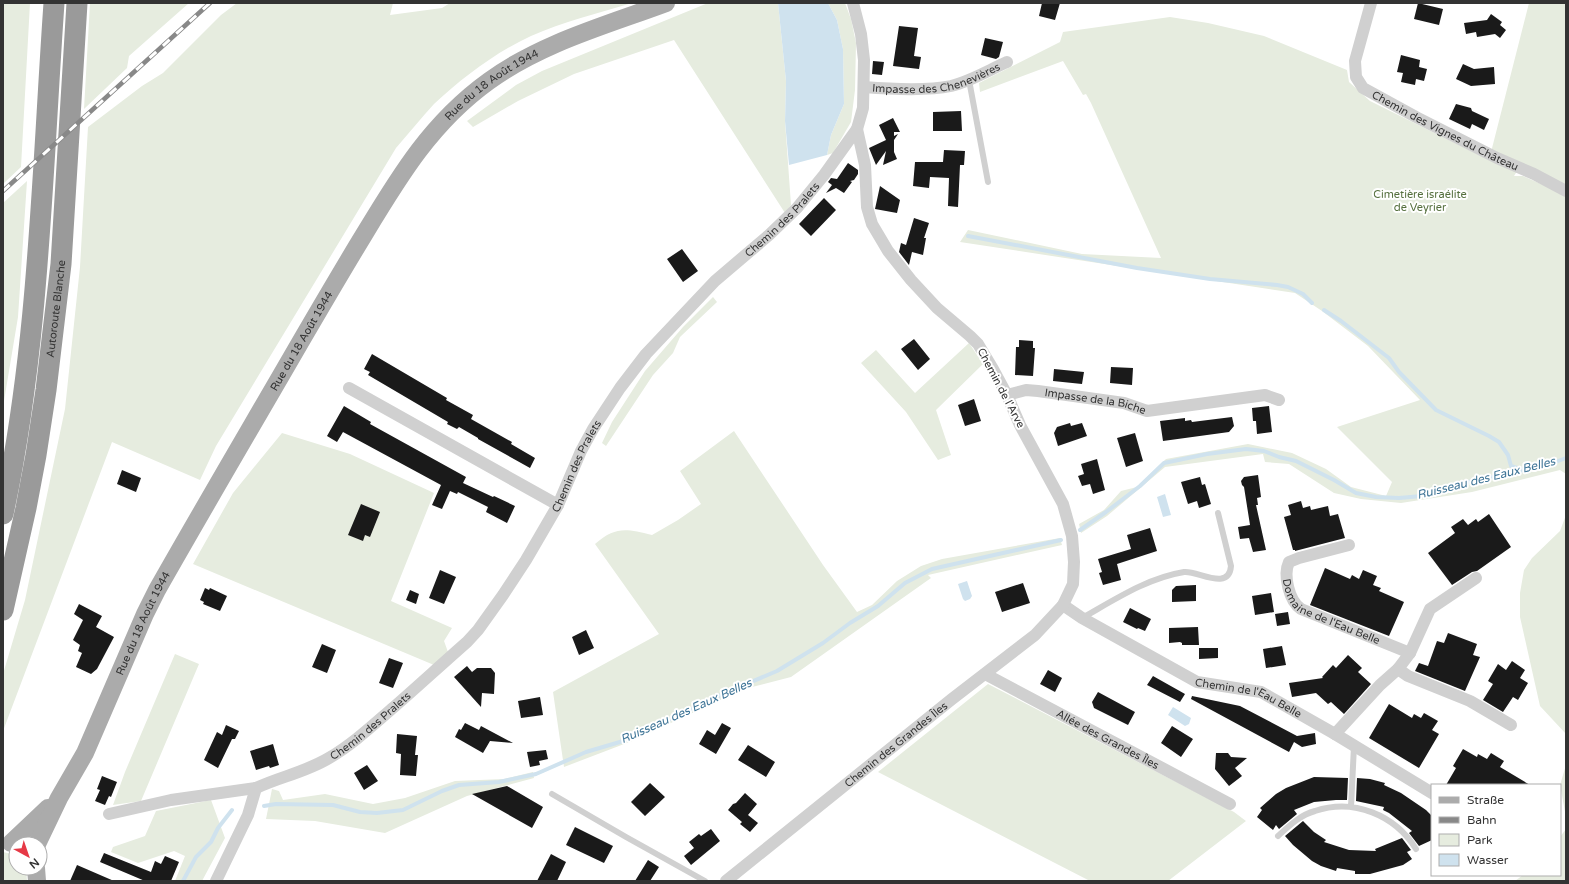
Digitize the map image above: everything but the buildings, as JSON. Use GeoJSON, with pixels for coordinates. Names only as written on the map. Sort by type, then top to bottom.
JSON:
{"type":"FeatureCollection","features":[{"type":"Feature","properties":{"kind":"highway","name":"Autoroute Blanche"},"geometry":{"type":"LineString","coordinates":[[3,514],[21,408],[38,267],[54,3]]}},
{"type":"Feature","properties":{"kind":"highway","name":"Autoroute Blanche"},"geometry":{"type":"LineString","coordinates":[[3,610],[29,493],[46,390],[61,264],[77,3]]}},
{"type":"Feature","properties":{"kind":"main road","name":"Rue du 18 Août 1944"},"geometry":{"type":"LineString","coordinates":[[41,836],[59,798],[85,753],[145,614],[157,590],[321,306],[390,191],[418,150],[458,106],[501,73],[531,56],[565,40],[666,3]]}},
{"type":"Feature","properties":{"kind":"main road","name":"Rue du 18 Août 1944"},"geometry":{"type":"LineString","coordinates":[[19,836],[59,798]]}},
{"type":"Feature","properties":{"kind":"street","name":"Chemin des Pralets"},"geometry":{"type":"LineString","coordinates":[[110,814],[171,800],[256,788],[272,780],[309,768],[329,758],[370,728],[478,630],[503,595],[558,505],[581,451],[593,429],[620,388],[646,354],[715,281],[793,212],[824,175],[856,129],[863,108],[864,47],[853,3]]}},
{"type":"Feature","properties":{"kind":"street","name":"Chemin des Vignes du Château"},"geometry":{"type":"LineString","coordinates":[[1371,3],[1355,61],[1356,77],[1363,88],[1416,117],[1566,191]]}},
{"type":"Feature","properties":{"kind":"street","name":"Impasse des Chenevières"},"geometry":{"type":"LineString","coordinates":[[864,87],[949,86],[969,80],[1008,62]]}},
{"type":"Feature","properties":{"kind":"street","name":"Chemin de l'Arve"},"geometry":{"type":"LineString","coordinates":[[856,129],[866,165],[868,216],[876,232],[926,298],[978,344],[1007,395],[1020,425],[1057,490],[1068,518],[1072,536],[1074,575],[1070,591],[1063,605]]}},
{"type":"Feature","properties":{"kind":"street"},"geometry":{"type":"LineString","coordinates":[[349,388],[558,505]]}},
{"type":"Feature","properties":{"kind":"street","name":"Impasse de la Biche"},"geometry":{"type":"LineString","coordinates":[[1007,395],[1026,390],[1038,391],[1124,403],[1148,410],[1265,395],[1279,400]]}},
{"type":"Feature","properties":{"kind":"street","name":"Domaine de l'Eau Belle"},"geometry":{"type":"LineString","coordinates":[[1349,545],[1298,558],[1289,562],[1286,572],[1293,601],[1301,609],[1410,653]]}},
{"type":"Feature","properties":{"kind":"street"},"geometry":{"type":"LineString","coordinates":[[1335,734],[1380,685],[1398,669],[1410,653],[1430,609],[1476,578]]}},
{"type":"Feature","properties":{"kind":"street","name":"Chemin de l'Eau Belle"},"geometry":{"type":"LineString","coordinates":[[1063,605],[1082,618],[1196,682],[1261,692],[1335,734],[1431,792]]}},
{"type":"Feature","properties":{"kind":"street","name":"Chemin des Grandes Îles"},"geometry":{"type":"LineString","coordinates":[[726,881],[829,797],[1035,635],[1046,625],[1063,605]]}},
{"type":"Feature","properties":{"kind":"street"},"geometry":{"type":"LineString","coordinates":[[1398,669],[1408,676],[1470,701],[1511,725]]}},
{"type":"Feature","properties":{"kind":"street","name":"Allée des Grandes Îles"},"geometry":{"type":"LineString","coordinates":[[985,674],[1230,804]]}},
{"type":"Feature","properties":{"kind":"street"},"geometry":{"type":"LineString","coordinates":[[216,881],[248,816],[256,788]]}},
{"type":"Feature","properties":{"kind":"lane"},"geometry":{"type":"LineString","coordinates":[[969,80],[988,182]]}},
{"type":"Feature","properties":{"kind":"lane"},"geometry":{"type":"LineString","coordinates":[[1082,618],[1146,584],[1165,577],[1185,572],[1193,572],[1220,580],[1225,577],[1231,570],[1231,566],[1218,513]]}},
{"type":"Feature","properties":{"kind":"lane"},"geometry":{"type":"LineString","coordinates":[[1351,807],[1354,746]]}},
{"type":"Feature","properties":{"kind":"lane"},"geometry":{"type":"LineString","coordinates":[[552,794],[705,881]]}},
{"type":"Feature","properties":{"kind":"lane"},"geometry":{"type":"LineString","coordinates":[[1278,836],[1301,817],[1315,810],[1351,807],[1372,812],[1392,822],[1407,836],[1416,849]]}},
{"type":"Feature","properties":{"kind":"green space"},"geometry":{"type":"Polygon","coordinates":[[[3,3],[30,3],[21,167],[3,184],[3,3]]]}},
{"type":"Feature","properties":{"kind":"green space"},"geometry":{"type":"Polygon","coordinates":[[[90,3],[189,3],[129,56],[127,68],[84,109],[90,3]]]}},
{"type":"Feature","properties":{"kind":"green space"},"geometry":{"type":"Polygon","coordinates":[[[237,3],[393,3],[390,15],[442,8],[450,3],[632,3],[556,26],[518,42],[468,75],[429,109],[396,148],[216,446],[200,480],[112,442],[3,731],[3,674],[25,600],[65,409],[80,267],[88,127],[142,86],[163,73],[221,15],[237,3]]]}},
{"type":"Feature","properties":{"kind":"green space"},"geometry":{"type":"Polygon","coordinates":[[[708,3],[778,3],[786,81],[785,121],[791,205],[785,213],[674,40],[574,74],[518,101],[473,127],[467,121],[516,85],[542,71],[708,3]]]}},
{"type":"Feature","properties":{"kind":"green space"},"geometry":{"type":"Polygon","coordinates":[[[828,3],[845,3],[851,19],[856,43],[855,90],[851,122],[833,153],[827,155],[831,135],[844,104],[843,49],[837,20],[828,3]]]}},
{"type":"Feature","properties":{"kind":"green space","name":"Cimetière israélite de Veyrier"},"geometry":{"type":"Polygon","coordinates":[[[1529,3],[1566,3],[1566,185],[1522,163],[1514,176],[1523,176],[1566,195],[1566,474],[1560,470],[1472,492],[1401,503],[1361,499],[1334,493],[1289,464],[1265,462],[1263,454],[1165,467],[1107,516],[1081,533],[1079,524],[1104,510],[1121,491],[1137,487],[1166,459],[1248,444],[1292,453],[1326,469],[1351,487],[1386,496],[1392,482],[1337,427],[1420,400],[1368,346],[1322,311],[1295,293],[960,242],[968,230],[1082,254],[1161,258],[1091,103],[1086,94],[1083,95],[1063,61],[980,92],[979,83],[1060,42],[1063,32],[1170,17],[1208,23],[1264,36],[1347,70],[1349,82],[1370,101],[1489,160],[1529,3]]]}},
{"type":"Feature","properties":{"kind":"green space"},"geometry":{"type":"Polygon","coordinates":[[[27,181],[18,317],[3,407],[3,203],[27,181]]]}},
{"type":"Feature","properties":{"kind":"green space"},"geometry":{"type":"Polygon","coordinates":[[[713,297],[717,302],[680,337],[673,353],[653,375],[606,446],[602,443],[612,422],[645,371],[683,327],[713,297]]]}},
{"type":"Feature","properties":{"kind":"green space"},"geometry":{"type":"Polygon","coordinates":[[[969,343],[983,364],[936,410],[951,455],[938,460],[906,412],[861,363],[876,350],[915,393],[969,343]]]}},
{"type":"Feature","properties":{"kind":"green space"},"geometry":{"type":"Polygon","coordinates":[[[734,431],[823,565],[857,612],[872,605],[897,581],[921,566],[942,559],[1060,538],[1062,545],[928,575],[931,578],[791,677],[744,689],[632,741],[564,767],[553,692],[659,634],[595,544],[609,534],[622,530],[652,535],[678,520],[701,504],[680,471],[734,431]]]}},
{"type":"Feature","properties":{"kind":"green space"},"geometry":{"type":"Polygon","coordinates":[[[282,433],[350,454],[434,493],[391,601],[452,628],[444,641],[448,652],[434,665],[193,564],[233,493],[282,433]]]}},
{"type":"Feature","properties":{"kind":"green space"},"geometry":{"type":"Polygon","coordinates":[[[1566,515],[1566,734],[1540,706],[1520,617],[1520,593],[1524,570],[1532,558],[1560,531],[1566,515]]]}},
{"type":"Feature","properties":{"kind":"green space"},"geometry":{"type":"Polygon","coordinates":[[[175,654],[199,664],[141,801],[113,805],[125,772],[175,654]]]}},
{"type":"Feature","properties":{"kind":"green space"},"geometry":{"type":"Polygon","coordinates":[[[988,684],[1234,812],[1246,821],[1168,881],[1090,881],[878,772],[988,684]]]}},
{"type":"Feature","properties":{"kind":"green space"},"geometry":{"type":"Polygon","coordinates":[[[1566,765],[1566,817],[1561,784],[1566,765]]]}},
{"type":"Feature","properties":{"kind":"green space"},"geometry":{"type":"Polygon","coordinates":[[[533,772],[534,778],[467,796],[385,833],[315,821],[266,819],[272,789],[279,791],[283,800],[325,794],[373,804],[405,798],[455,781],[504,779],[533,772]]]}},
{"type":"Feature","properties":{"kind":"green space"},"geometry":{"type":"Polygon","coordinates":[[[211,800],[225,838],[202,881],[175,881],[185,856],[174,851],[138,863],[111,852],[113,847],[145,836],[156,811],[211,800]]]}},
{"type":"Feature","properties":{"kind":"green space"},"geometry":{"type":"Polygon","coordinates":[[[1566,829],[1566,881],[1515,881],[1522,876],[1561,876],[1561,836],[1566,829]]]}},
{"type":"Feature","properties":{"kind":"green space"},"geometry":{"type":"Polygon","coordinates":[[[3,852],[8,853],[8,876],[27,876],[27,881],[3,881],[3,852]]]}},
{"type":"Feature","properties":{"kind":"water"},"geometry":{"type":"Polygon","coordinates":[[[778,3],[828,3],[837,20],[843,49],[844,104],[831,135],[827,155],[789,165],[785,121],[786,81],[778,3]]]}},
{"type":"Feature","properties":{"kind":"water"},"geometry":{"type":"Polygon","coordinates":[[[1165,494],[1171,515],[1163,517],[1157,497],[1165,494]]]}},
{"type":"Feature","properties":{"kind":"water"},"geometry":{"type":"Polygon","coordinates":[[[967,581],[972,596],[970,599],[965,601],[958,584],[967,581]]]}},
{"type":"Feature","properties":{"kind":"water"},"geometry":{"type":"Polygon","coordinates":[[[1173,707],[1191,718],[1189,724],[1185,726],[1168,715],[1173,707]]]}},
{"type":"Feature","properties":{"kind":"waterway"},"geometry":{"type":"LineString","coordinates":[[968,236],[1137,268],[1210,279],[1288,287],[1303,294],[1312,303]]}},
{"type":"Feature","properties":{"kind":"waterway"},"geometry":{"type":"LineString","coordinates":[[1324,310],[1341,321],[1389,358],[1399,372],[1436,410],[1499,442],[1508,455],[1511,466],[1523,470]]}},
{"type":"Feature","properties":{"kind":"waterway","name":"Ruisseau des Eaux Belles"},"geometry":{"type":"LineString","coordinates":[[1080,530],[1140,486],[1164,463],[1207,454],[1246,449],[1264,451],[1279,457],[1296,461],[1356,493],[1376,497],[1399,498],[1422,496],[1449,486],[1545,466],[1566,458]]}},
{"type":"Feature","properties":{"kind":"waterway","name":"Ruisseau des Eaux Belles"},"geometry":{"type":"LineString","coordinates":[[264,806],[276,804],[333,805],[360,812],[377,813],[403,810],[442,791],[459,785],[499,782],[536,774],[586,752],[630,739],[716,697],[777,671],[823,643],[850,623],[878,606],[905,583],[932,569],[1061,540]]}},
{"type":"Feature","properties":{"kind":"waterway","name":"Ruisseau des Eaux Belles"},"geometry":{"type":"LineString","coordinates":[[183,881],[196,857],[211,842],[218,828],[232,810]]}},
{"type":"Feature","properties":{"kind":"railway"},"geometry":{"type":"LineString","coordinates":[[3,191],[210,3]]}}]}
